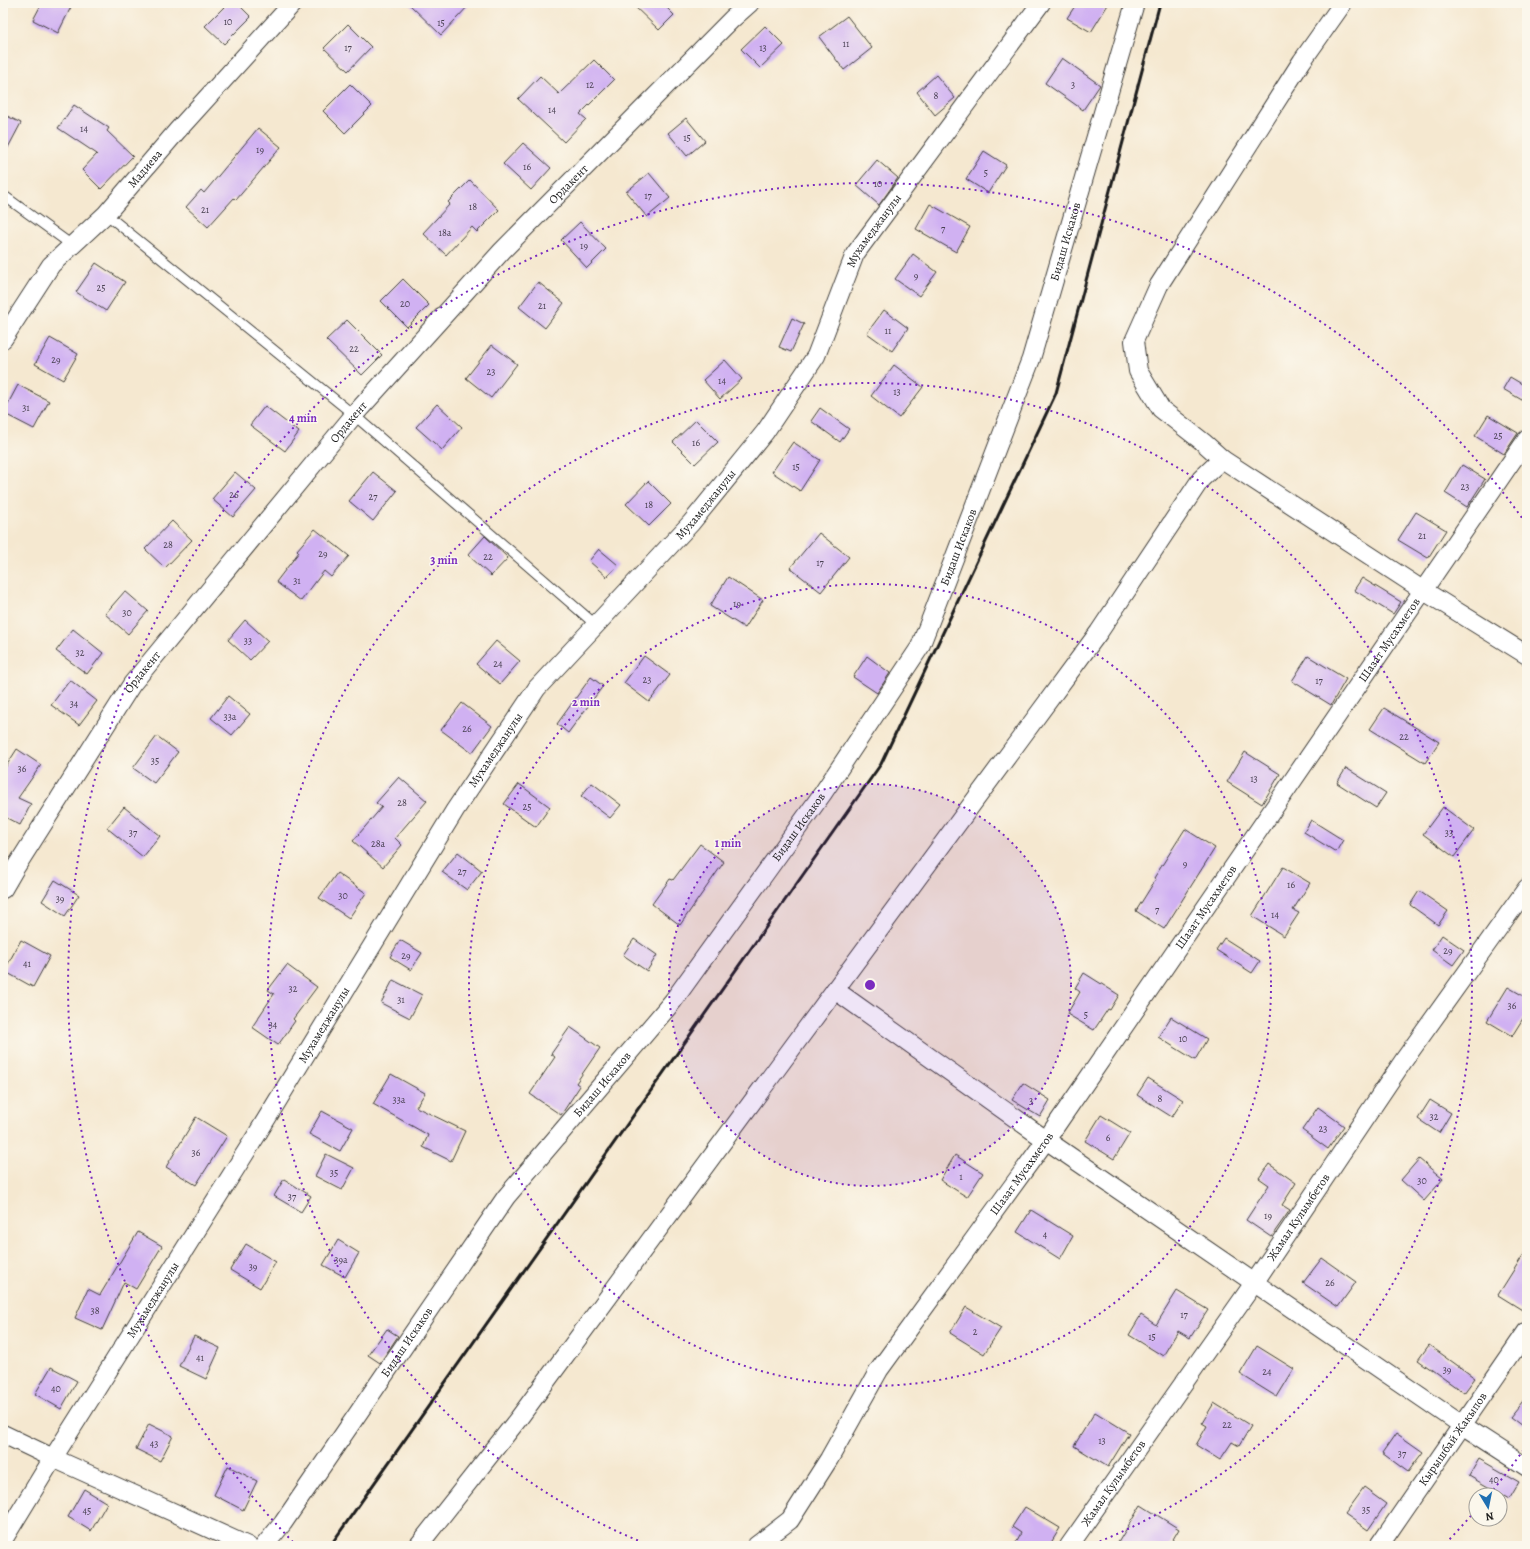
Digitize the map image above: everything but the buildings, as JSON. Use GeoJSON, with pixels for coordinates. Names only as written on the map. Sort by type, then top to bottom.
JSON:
{"type":"FeatureCollection","features":[{"type":"Feature","properties":{"kind":"street","name":"Мадиева"},"geometry":{"type":"LineString","coordinates":[[3,339],[51,265],[106,214],[176,131],[293,3]]}},
{"type":"Feature","properties":{"kind":"street","name":"Ордакент"},"geometry":{"type":"LineString","coordinates":[[3,889],[132,684],[354,416],[502,251],[726,25],[750,3]]}},
{"type":"Feature","properties":{"kind":"street","name":"Мухамеджанулы"},"geometry":{"type":"LineString","coordinates":[[3,1540],[256,1136],[455,810],[537,688],[692,523],[765,432],[816,356],[855,254],[1041,3]]}},
{"type":"Feature","properties":{"kind":"street","name":"Бидаш Искаков"},"geometry":{"type":"LineString","coordinates":[[264,1546],[283,1522],[506,1197],[673,1001],[823,793],[920,647],[1030,359],[1135,3]]}},
{"type":"Feature","properties":{"kind":"street"},"geometry":{"type":"LineString","coordinates":[[1343,3],[1302,61],[1159,285],[1134,341],[1138,371],[1161,409],[1222,459],[1424,591],[1527,655]]}},
{"type":"Feature","properties":{"kind":"street","name":"Шазат Мусахметов"},"geometry":{"type":"LineString","coordinates":[[756,1546],[790,1520],[829,1458],[879,1370],[1046,1140],[1527,440]]}},
{"type":"Feature","properties":{"kind":"street"},"geometry":{"type":"LineString","coordinates":[[418,1546],[519,1418],[1100,632],[1201,479],[1222,459]]}},
{"type":"Feature","properties":{"kind":"street","name":"Жамал Кулымбетов"},"geometry":{"type":"LineString","coordinates":[[1069,1546],[1254,1283],[1404,1060],[1527,888]]}},
{"type":"Feature","properties":{"kind":"street"},"geometry":{"type":"LineString","coordinates":[[835,990],[1046,1140],[1462,1425],[1527,1467]]}},
{"type":"Feature","properties":{"kind":"street","name":"Кырышбай Жакыпов"},"geometry":{"type":"LineString","coordinates":[[1379,1546],[1527,1331]]}},
{"type":"Feature","properties":{"kind":"street"},"geometry":{"type":"LineString","coordinates":[[3,1434],[248,1546]]}},
{"type":"Feature","properties":{"kind":"lane"},"geometry":{"type":"LineString","coordinates":[[3,195],[73,246]]}},
{"type":"Feature","properties":{"kind":"lane"},"geometry":{"type":"LineString","coordinates":[[106,214],[354,416],[596,624]]}},
{"type":"Feature","properties":{"kind":"railway"},"geometry":{"type":"LineString","coordinates":[[330,1546],[881,764],[1056,393],[1160,3]]}}]}
